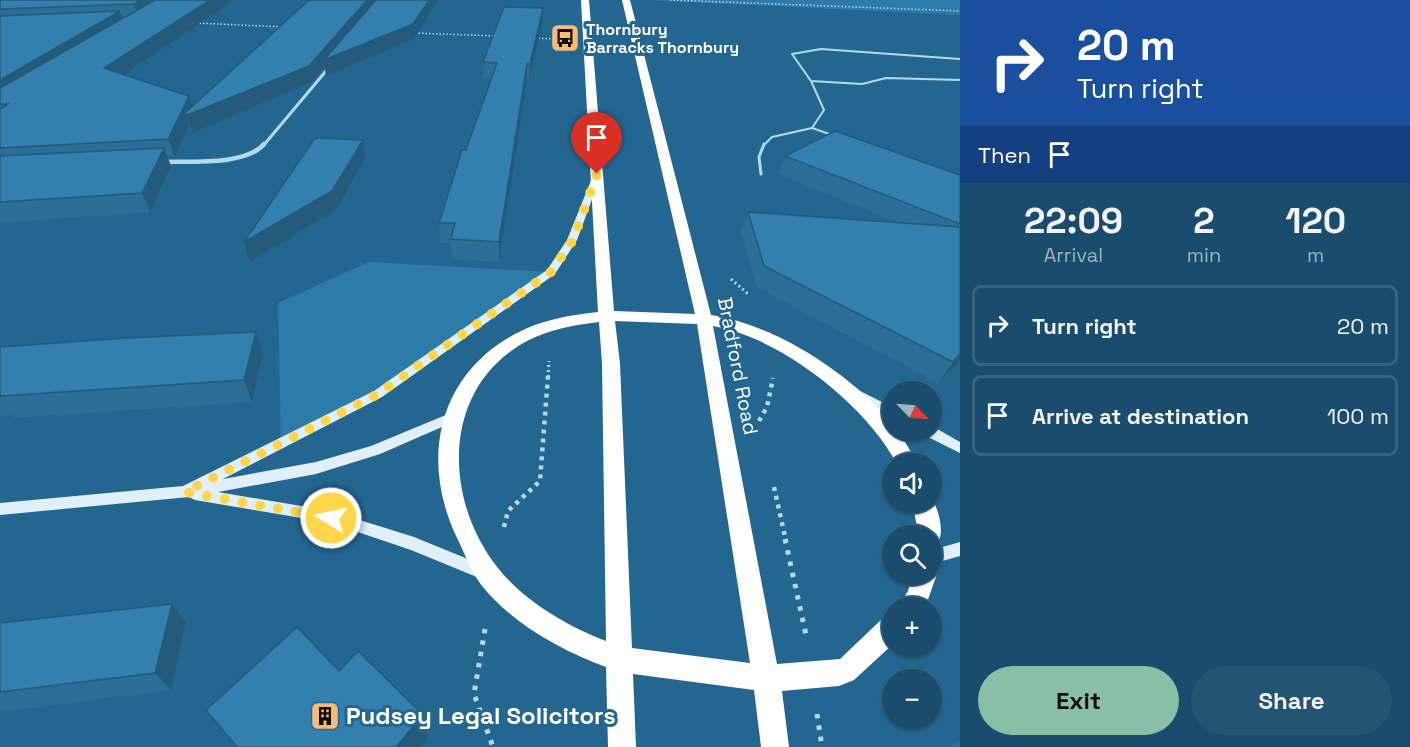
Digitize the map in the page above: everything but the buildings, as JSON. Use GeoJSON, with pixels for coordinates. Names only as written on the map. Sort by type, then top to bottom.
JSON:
{"type":"FeatureCollection","features":[{"type":"Feature","properties":{"kind":"highway"},"geometry":{"type":"LineString","coordinates":[[585,0],[611,364],[622,747]]}},
{"type":"Feature","properties":{"kind":"highway","name":"Bradford Road"},"geometry":{"type":"LineString","coordinates":[[626,0],[704,320],[766,676],[775,747]]}},
{"type":"Feature","properties":{"kind":"highway"},"geometry":{"type":"LineString","coordinates":[[882,636],[846,670],[814,676],[766,676],[692,670],[619,658],[566,636],[518,604],[488,575],[454,506],[446,472],[446,444],[453,417],[464,394],[482,369],[500,350],[525,333],[579,318],[646,316],[729,324],[803,358],[873,414],[903,453]]}},
{"type":"Feature","properties":{"kind":"main road"},"geometry":{"type":"LineString","coordinates":[[185,492],[378,394],[551,272],[573,240],[597,174]]}},
{"type":"Feature","properties":{"kind":"main road"},"geometry":{"type":"LineString","coordinates":[[838,384],[882,407]]}},
{"type":"Feature","properties":{"kind":"main road"},"geometry":{"type":"LineString","coordinates":[[0,508],[185,492],[316,468],[392,444],[453,417]]}},
{"type":"Feature","properties":{"kind":"main road"},"geometry":{"type":"LineString","coordinates":[[942,438],[960,448]]}},
{"type":"Feature","properties":{"kind":"main road"},"geometry":{"type":"LineString","coordinates":[[185,492],[331,518],[414,544],[488,575]]}},
{"type":"Feature","properties":{"kind":"main road"},"geometry":{"type":"LineString","coordinates":[[942,554],[960,549]]}},
{"type":"Feature","properties":{"kind":"street"},"geometry":{"type":"LineString","coordinates":[[154,162],[236,158],[260,149],[338,56]]}},
{"type":"Feature","properties":{"kind":"lane"},"geometry":{"type":"LineString","coordinates":[[812,128],[824,110],[811,81],[792,54],[821,49],[960,59]]}},
{"type":"Feature","properties":{"kind":"lane"},"geometry":{"type":"LineString","coordinates":[[811,81],[862,84],[886,78],[960,80]]}},
{"type":"Feature","properties":{"kind":"lane"},"geometry":{"type":"LineString","coordinates":[[761,174],[759,157],[763,145],[772,137],[812,128],[844,139]]}},
{"type":"Feature","properties":{"kind":"path"},"geometry":{"type":"LineString","coordinates":[[670,0],[960,11]]}},
{"type":"Feature","properties":{"kind":"path"},"geometry":{"type":"LineString","coordinates":[[186,23],[290,27]]}},
{"type":"Feature","properties":{"kind":"path"},"geometry":{"type":"LineString","coordinates":[[416,33],[506,37]]}},
{"type":"Feature","properties":{"kind":"path"},"geometry":{"type":"LineString","coordinates":[[529,38],[588,40]]}},
{"type":"Feature","properties":{"kind":"path"},"geometry":{"type":"LineString","coordinates":[[503,528],[508,511],[540,482],[549,355]]}},
{"type":"Feature","properties":{"kind":"path"},"geometry":{"type":"LineString","coordinates":[[762,432],[759,420],[767,407],[773,386],[773,370]]}},
{"type":"Feature","properties":{"kind":"path"},"geometry":{"type":"LineString","coordinates":[[772,478],[787,548]]}},
{"type":"Feature","properties":{"kind":"path"},"geometry":{"type":"LineString","coordinates":[[483,639],[474,694],[493,747]]}},
{"type":"Feature","properties":{"kind":"shaded area"},"geometry":{"type":"Polygon","coordinates":[[[645,0],[960,0],[960,15],[645,0]]]}},
{"type":"Feature","properties":{"kind":"shaded area"},"geometry":{"type":"Polygon","coordinates":[[[369,262],[551,272],[378,394],[281,443],[278,303],[369,262]]]}},
{"type":"Feature","properties":{"kind":"place","name":"Thornbury Barracks Thornbury"},"geometry":{"type":"Point","coordinates":[565,38]}},
{"type":"Feature","properties":{"kind":"place","name":"Pudsey Legal Solicitors"},"geometry":{"type":"Point","coordinates":[325,716]}},
{"type":"Feature","properties":{"kind":"route"},"geometry":{"type":"LineString","coordinates":[[331,518],[185,492],[378,394],[551,272],[573,240],[597,174]]}}]}
